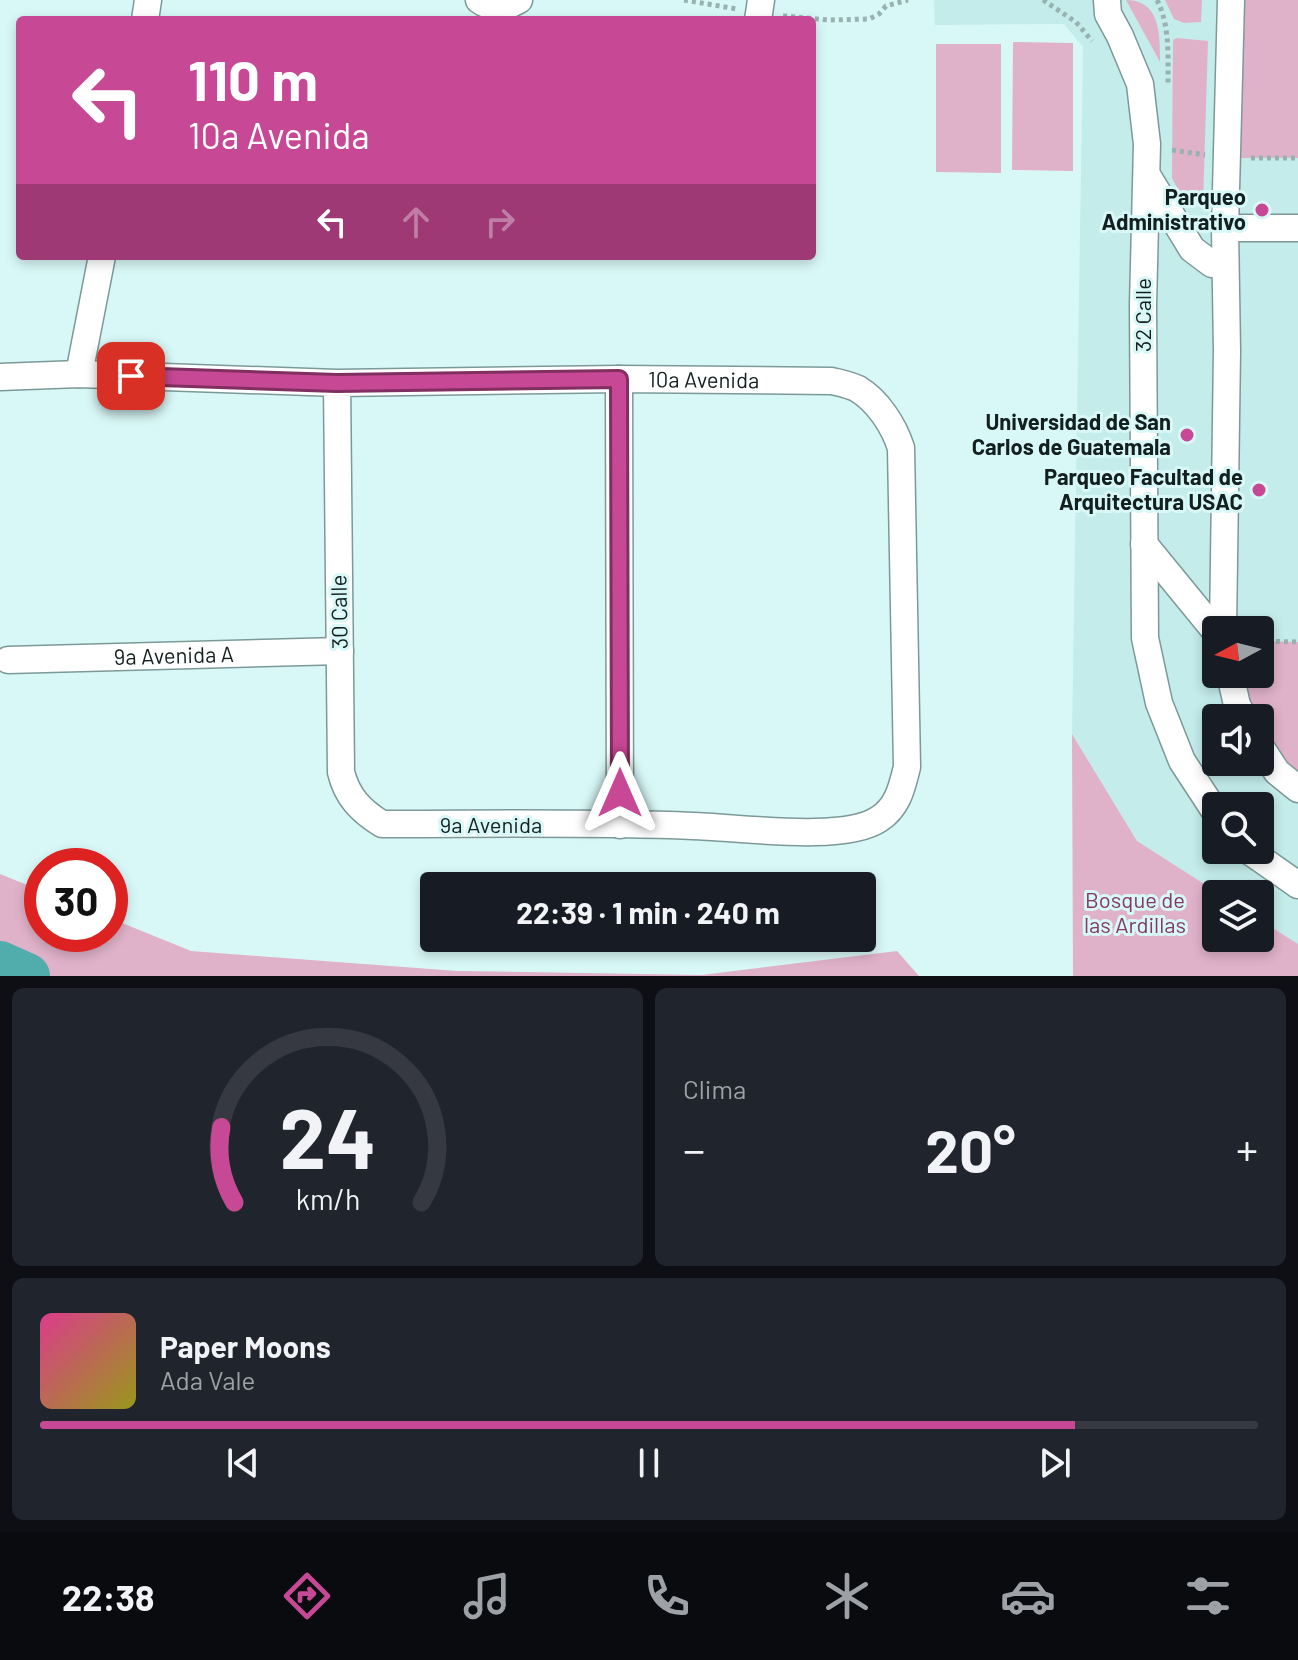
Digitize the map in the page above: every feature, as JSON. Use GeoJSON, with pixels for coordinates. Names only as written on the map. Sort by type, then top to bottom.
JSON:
{"type":"FeatureCollection","features":[{"type":"Feature","properties":{"kind":"street"},"geometry":{"type":"LineString","coordinates":[[479,0],[489,7],[511,5],[519,0]]}},
{"type":"Feature","properties":{"kind":"street"},"geometry":{"type":"LineString","coordinates":[[1223,616],[1227,351],[1225,228],[1231,0]]}},
{"type":"Feature","properties":{"kind":"street","name":"32 Calle"},"geometry":{"type":"LineString","coordinates":[[1102,5],[1120,36],[1140,84],[1147,144],[1143,305],[1145,638],[1159,703],[1182,761],[1202,792]]}},
{"type":"Feature","properties":{"kind":"street"},"geometry":{"type":"LineString","coordinates":[[1147,175],[1192,249],[1212,264],[1225,265]]}},
{"type":"Feature","properties":{"kind":"street"},"geometry":{"type":"LineString","coordinates":[[1225,228],[1298,228]]}},
{"type":"Feature","properties":{"kind":"street"},"geometry":{"type":"LineString","coordinates":[[79,374],[101,260]]}},
{"type":"Feature","properties":{"kind":"street","name":"10a Avenida"},"geometry":{"type":"LineString","coordinates":[[0,377],[79,374],[337,383],[619,379],[832,381],[858,389],[877,406],[896,433],[901,448],[907,767],[894,806],[879,820],[839,831]]}},
{"type":"Feature","properties":{"kind":"street"},"geometry":{"type":"LineString","coordinates":[[619,379],[620,825]]}},
{"type":"Feature","properties":{"kind":"street","name":"30 Calle"},"geometry":{"type":"LineString","coordinates":[[337,383],[341,772],[345,787],[362,810],[382,824]]}},
{"type":"Feature","properties":{"kind":"street"},"geometry":{"type":"LineString","coordinates":[[1144,544],[1203,616]]}},
{"type":"Feature","properties":{"kind":"street","name":"9a Avenida A"},"geometry":{"type":"LineString","coordinates":[[8,660],[340,651]]}},
{"type":"Feature","properties":{"kind":"street"},"geometry":{"type":"LineString","coordinates":[[1274,767],[1298,789]]}},
{"type":"Feature","properties":{"kind":"street","name":"9a Avenida"},"geometry":{"type":"LineString","coordinates":[[382,824],[620,825],[839,831]]}},
{"type":"Feature","properties":{"kind":"street"},"geometry":{"type":"LineString","coordinates":[[1268,864],[1298,885]]}},
{"type":"Feature","properties":{"kind":"path"},"geometry":{"type":"LineString","coordinates":[[684,0],[798,16]]}},
{"type":"Feature","properties":{"kind":"path"},"geometry":{"type":"LineString","coordinates":[[816,18],[869,19],[886,6],[908,0]]}},
{"type":"Feature","properties":{"kind":"path"},"geometry":{"type":"LineString","coordinates":[[1157,0],[1165,27],[1168,87]]}},
{"type":"Feature","properties":{"kind":"path"},"geometry":{"type":"LineString","coordinates":[[1227,158],[1298,158]]}},
{"type":"Feature","properties":{"kind":"path"},"geometry":{"type":"LineString","coordinates":[[1274,641],[1298,642]]}},
{"type":"Feature","properties":{"kind":"shaded area","name":"Universidad de San Carlos de Guatemala"},"geometry":{"type":"Polygon","coordinates":[[[934,0],[1298,0],[1298,944],[1274,929],[1274,880],[1202,880],[1202,883],[1137,841],[1072,734],[1083,47],[1064,24],[935,25],[934,0]]]}},
{"type":"Feature","properties":{"kind":"green space"},"geometry":{"type":"Polygon","coordinates":[[[1126,0],[1146,6],[1152,13],[1160,41],[1160,62],[1126,0]]]}},
{"type":"Feature","properties":{"kind":"green space"},"geometry":{"type":"Polygon","coordinates":[[[1165,0],[1202,0],[1201,22],[1184,23],[1174,19],[1165,0]]]}},
{"type":"Feature","properties":{"kind":"green space"},"geometry":{"type":"Polygon","coordinates":[[[1231,0],[1298,0],[1298,158],[1227,158],[1231,0]]]}},
{"type":"Feature","properties":{"kind":"green space"},"geometry":{"type":"Polygon","coordinates":[[[1173,40],[1208,41],[1203,204],[1182,197],[1172,178],[1173,40]]]}},
{"type":"Feature","properties":{"kind":"green space"},"geometry":{"type":"Polygon","coordinates":[[[1013,42],[1073,43],[1073,171],[1012,170],[1013,42]]]}},
{"type":"Feature","properties":{"kind":"green space"},"geometry":{"type":"Polygon","coordinates":[[[936,44],[1001,44],[1001,173],[936,172],[936,44]]]}},
{"type":"Feature","properties":{"kind":"green space"},"geometry":{"type":"Polygon","coordinates":[[[1274,641],[1298,642],[1298,787],[1274,759],[1274,704],[1240,704],[1233,688],[1274,688],[1274,641]]]}},
{"type":"Feature","properties":{"kind":"green space","name":"Bosque de las Ardillas"},"geometry":{"type":"Polygon","coordinates":[[[1072,734],[1137,841],[1202,883],[1202,952],[1274,952],[1274,929],[1298,944],[1298,976],[1073,976],[1072,734]]]}},
{"type":"Feature","properties":{"kind":"green space"},"geometry":{"type":"Polygon","coordinates":[[[0,874],[24,884],[24,952],[128,952],[128,925],[191,951],[457,971],[702,975],[897,951],[919,976],[0,976],[0,874]]]}},
{"type":"Feature","properties":{"kind":"waterway"},"geometry":{"type":"LineString","coordinates":[[0,964],[27,976]]}},
{"type":"Feature","properties":{"kind":"place","name":"Parqueo Administrativo"},"geometry":{"type":"Point","coordinates":[1262,210]}},
{"type":"Feature","properties":{"kind":"place","name":"Universidad de San Carlos de Guatemala"},"geometry":{"type":"Point","coordinates":[1187,435]}},
{"type":"Feature","properties":{"kind":"place","name":"Parqueo Facultad de Arquitectura USAC"},"geometry":{"type":"Point","coordinates":[1259,490]}},
{"type":"Feature","properties":{"kind":"route"},"geometry":{"type":"LineString","coordinates":[[131,376],[337,383],[619,379],[620,793]]}}]}
